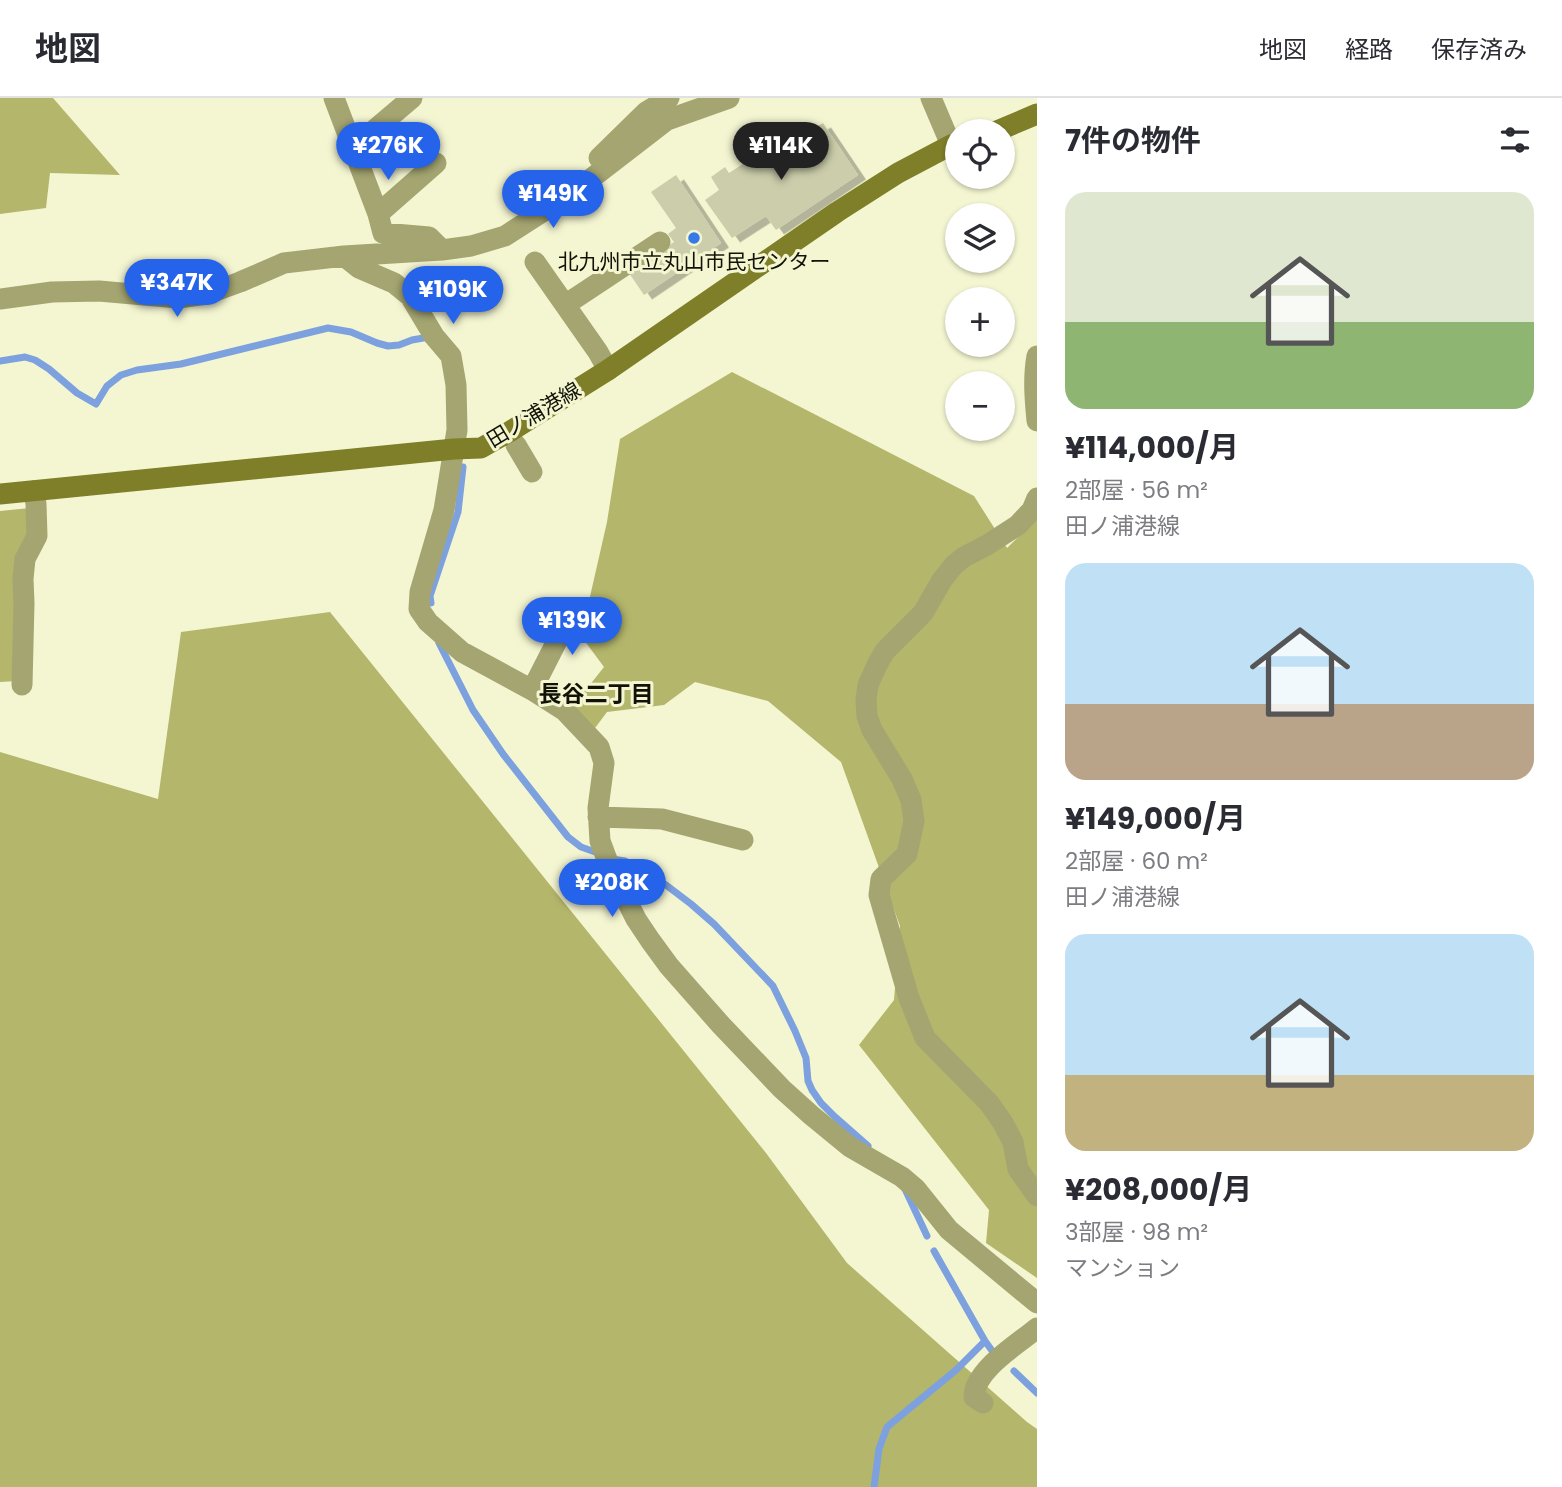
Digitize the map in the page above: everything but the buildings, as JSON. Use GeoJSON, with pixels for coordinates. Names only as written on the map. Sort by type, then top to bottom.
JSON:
{"type":"FeatureCollection","features":[{"type":"Feature","properties":{"kind":"main road"},"geometry":{"type":"LineString","coordinates":[[1015,123],[1037,114]]}},
{"type":"Feature","properties":{"kind":"main road","name":"田ノ浦港線"},"geometry":{"type":"LineString","coordinates":[[0,494],[481,448],[608,370],[837,212],[898,173],[945,150]]}},
{"type":"Feature","properties":{"kind":"street"},"geometry":{"type":"LineString","coordinates":[[334,98],[383,233],[429,237],[442,250]]}},
{"type":"Feature","properties":{"kind":"street"},"geometry":{"type":"LineString","coordinates":[[353,148],[412,98]]}},
{"type":"Feature","properties":{"kind":"street"},"geometry":{"type":"LineString","coordinates":[[575,191],[572,183],[646,112],[669,98]]}},
{"type":"Feature","properties":{"kind":"street"},"geometry":{"type":"LineString","coordinates":[[0,299],[52,292],[87,291],[178,299],[207,294],[284,263],[471,246],[505,236],[575,191],[667,120],[729,98]]}},
{"type":"Feature","properties":{"kind":"street"},"geometry":{"type":"LineString","coordinates":[[931,98],[945,127]]}},
{"type":"Feature","properties":{"kind":"street"},"geometry":{"type":"LineString","coordinates":[[378,214],[436,163]]}},
{"type":"Feature","properties":{"kind":"street"},"geometry":{"type":"LineString","coordinates":[[565,305],[660,242]]}},
{"type":"Feature","properties":{"kind":"street"},"geometry":{"type":"LineString","coordinates":[[344,256],[359,268],[394,284],[410,296],[435,337],[451,356],[456,385],[457,430],[444,510],[420,592],[419,609],[428,622],[462,652],[565,710],[599,747],[604,763],[598,817],[604,853],[636,919],[669,966],[721,1025],[811,1115],[850,1147],[902,1177],[916,1189],[949,1230],[1037,1303]]}},
{"type":"Feature","properties":{"kind":"street"},"geometry":{"type":"LineString","coordinates":[[535,262],[608,370]]}},
{"type":"Feature","properties":{"kind":"street"},"geometry":{"type":"LineString","coordinates":[[1037,356],[1037,421]]}},
{"type":"Feature","properties":{"kind":"street"},"geometry":{"type":"LineString","coordinates":[[516,445],[532,472]]}},
{"type":"Feature","properties":{"kind":"street"},"geometry":{"type":"LineString","coordinates":[[22,685],[25,559],[37,536],[34,491]]}},
{"type":"Feature","properties":{"kind":"street"},"geometry":{"type":"LineString","coordinates":[[1037,498],[1032,510],[1018,525],[954,565],[923,613],[885,651],[868,685],[866,700],[870,723],[911,800],[914,821],[907,854],[881,878],[879,895],[909,999],[925,1038],[989,1103],[1003,1123],[1013,1142],[1018,1169],[1037,1196]]}},
{"type":"Feature","properties":{"kind":"street"},"geometry":{"type":"LineString","coordinates":[[532,690],[560,635],[565,608]]}},
{"type":"Feature","properties":{"kind":"street"},"geometry":{"type":"LineString","coordinates":[[598,817],[662,819],[743,840]]}},
{"type":"Feature","properties":{"kind":"street"},"geometry":{"type":"LineString","coordinates":[[983,1403],[974,1396],[974,1388],[992,1363],[1037,1328]]}},
{"type":"Feature","properties":{"kind":"green space"},"geometry":{"type":"Polygon","coordinates":[[[0,98],[53,98],[120,175],[50,173],[46,208],[0,214],[0,98]]]}},
{"type":"Feature","properties":{"kind":"green space"},"geometry":{"type":"Polygon","coordinates":[[[732,372],[974,496],[1007,548],[1037,519],[1037,1278],[986,1243],[989,1210],[859,1045],[894,1000],[900,926],[841,762],[768,701],[695,682],[664,705],[607,712],[595,728],[573,706],[604,667],[581,636],[607,522],[620,439],[732,372]]]}},
{"type":"Feature","properties":{"kind":"green space"},"geometry":{"type":"Polygon","coordinates":[[[30,508],[17,681],[0,682],[0,511],[30,508]]]}},
{"type":"Feature","properties":{"kind":"green space"},"geometry":{"type":"Polygon","coordinates":[[[330,612],[766,1153],[847,1263],[1037,1429],[1037,1487],[0,1487],[0,752],[158,799],[181,632],[330,612]]]}},
{"type":"Feature","properties":{"kind":"waterway"},"geometry":{"type":"LineString","coordinates":[[0,361],[25,357],[35,360],[77,393],[96,404],[107,386],[121,375],[181,364],[328,328],[351,332],[388,346],[429,337]]}},
{"type":"Feature","properties":{"kind":"waterway"},"geometry":{"type":"LineString","coordinates":[[431,603],[430,596],[458,512],[463,467]]}},
{"type":"Feature","properties":{"kind":"waterway"},"geometry":{"type":"LineString","coordinates":[[439,643],[473,710],[503,754],[568,837],[581,847],[598,853]]}},
{"type":"Feature","properties":{"kind":"waterway"},"geometry":{"type":"LineString","coordinates":[[612,859],[625,861],[666,885],[691,904],[714,924],[773,986],[806,1058],[808,1081],[812,1090],[821,1103],[868,1146]]}},
{"type":"Feature","properties":{"kind":"waterway"},"geometry":{"type":"LineString","coordinates":[[905,1189],[927,1236]]}},
{"type":"Feature","properties":{"kind":"waterway"},"geometry":{"type":"LineString","coordinates":[[934,1251],[993,1352]]}},
{"type":"Feature","properties":{"kind":"waterway"},"geometry":{"type":"LineString","coordinates":[[874,1487],[879,1449],[887,1427],[956,1370],[985,1341]]}},
{"type":"Feature","properties":{"kind":"waterway"},"geometry":{"type":"LineString","coordinates":[[1014,1371],[1037,1393]]}},
{"type":"Feature","properties":{"kind":"place","name":"北九州市立丸山市民センター"},"geometry":{"type":"Point","coordinates":[694,238]}},
{"type":"Feature","properties":{"kind":"district","name":"長谷二丁目"},"geometry":{"type":"Point","coordinates":[596,694]}}]}
